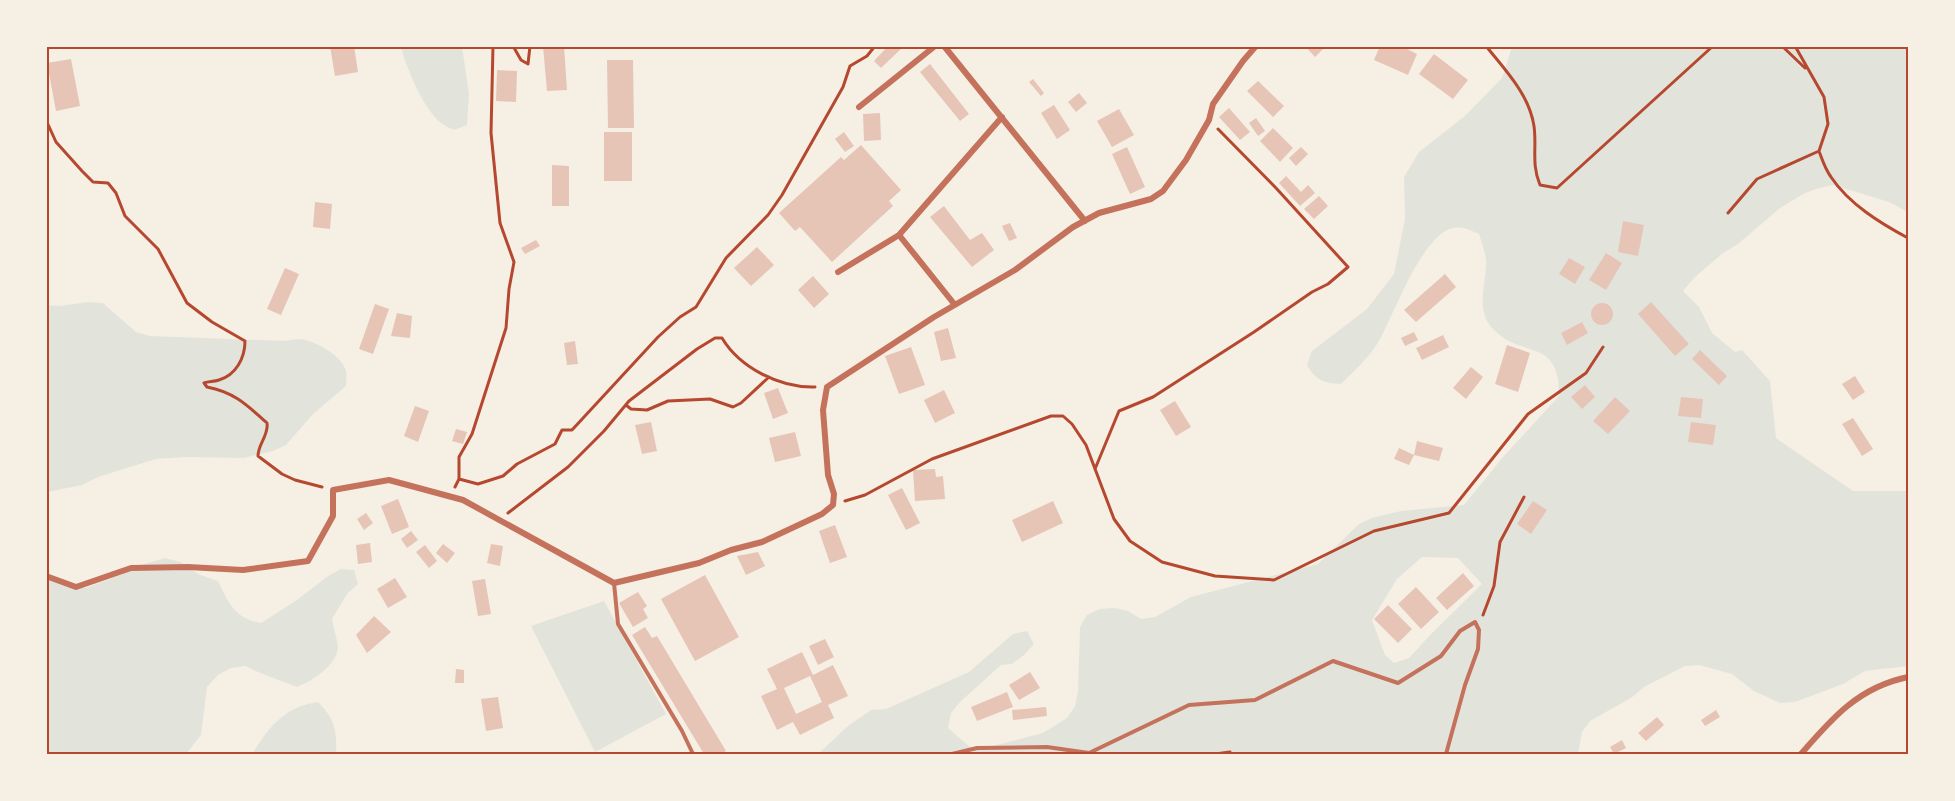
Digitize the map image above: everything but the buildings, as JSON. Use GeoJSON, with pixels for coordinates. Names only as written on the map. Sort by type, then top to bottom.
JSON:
{"type":"FeatureCollection","features":[{"type":"Feature","properties":{"kind":"street"},"geometry":{"type":"LineString","coordinates":[[859,107],[935,46]]}},
{"type":"Feature","properties":{"kind":"street"},"geometry":{"type":"LineString","coordinates":[[944,46],[1085,220]]}},
{"type":"Feature","properties":{"kind":"street"},"geometry":{"type":"LineString","coordinates":[[46,576],[76,587],[131,568],[188,567],[243,570],[308,561],[333,516],[333,490],[389,480],[463,500],[614,583],[699,562],[762,542],[822,514],[833,505],[834,494],[828,475],[823,410],[827,387],[933,317],[1015,270],[1085,220],[1099,213],[1150,199],[1163,191],[1186,160],[1209,120],[1213,104],[1256,46]]}},
{"type":"Feature","properties":{"kind":"street"},"geometry":{"type":"LineString","coordinates":[[838,272],[899,235],[1002,117]]}},
{"type":"Feature","properties":{"kind":"street"},"geometry":{"type":"LineString","coordinates":[[899,235],[955,305]]}},
{"type":"Feature","properties":{"kind":"street"},"geometry":{"type":"LineString","coordinates":[[1802,754],[1843,708],[1874,689],[1908,677]]}},
{"type":"Feature","properties":{"kind":"lane"},"geometry":{"type":"LineString","coordinates":[[614,583],[618,624],[682,731],[693,754]]}},
{"type":"Feature","properties":{"kind":"lane"},"geometry":{"type":"LineString","coordinates":[[952,754],[977,748],[1047,747],[1089,753],[1189,705],[1255,700],[1333,661],[1398,683],[1441,656],[1460,631],[1475,622],[1479,630],[1478,649],[1465,685],[1446,754]]}},
{"type":"Feature","properties":{"kind":"path"},"geometry":{"type":"LineString","coordinates":[[449,496],[459,479],[459,457],[472,434],[506,328],[514,262],[500,223],[491,133],[493,46]]}},
{"type":"Feature","properties":{"kind":"path"},"geometry":{"type":"LineString","coordinates":[[513,46],[522,60],[528,64],[530,46]]}},
{"type":"Feature","properties":{"kind":"path"},"geometry":{"type":"LineString","coordinates":[[459,479],[477,484],[503,476],[517,464],[555,444],[562,430],[572,430],[658,337],[680,317],[696,307],[726,258],[768,215],[782,195],[843,87],[850,66],[867,56],[875,46]]}},
{"type":"Feature","properties":{"kind":"path"},"geometry":{"type":"LineString","coordinates":[[1486,46],[1523,93],[1534,125],[1535,172],[1540,185],[1557,188],[1713,46]]}},
{"type":"Feature","properties":{"kind":"path"},"geometry":{"type":"LineString","coordinates":[[1782,46],[1809,71]]}},
{"type":"Feature","properties":{"kind":"path"},"geometry":{"type":"LineString","coordinates":[[1795,46],[1824,97],[1828,124],[1819,151],[1830,176],[1849,199],[1908,238]]}},
{"type":"Feature","properties":{"kind":"path"},"geometry":{"type":"LineString","coordinates":[[46,120],[56,142],[82,171],[93,182],[108,183],[116,193],[125,216],[158,249],[187,303],[212,322],[245,341],[245,354],[238,366],[226,377],[204,383],[207,387],[224,390],[236,396],[267,423],[268,430],[258,456],[282,474],[295,480],[333,490]]}},
{"type":"Feature","properties":{"kind":"path"},"geometry":{"type":"LineString","coordinates":[[1095,470],[1119,411],[1153,397],[1312,292],[1328,284],[1348,267],[1276,188],[1209,120]]}},
{"type":"Feature","properties":{"kind":"path"},"geometry":{"type":"LineString","coordinates":[[1728,213],[1757,179],[1819,151]]}},
{"type":"Feature","properties":{"kind":"path"},"geometry":{"type":"LineString","coordinates":[[500,520],[568,467],[626,405],[715,338],[722,338],[738,360],[769,377],[800,388],[827,387]]}},
{"type":"Feature","properties":{"kind":"path"},"geometry":{"type":"LineString","coordinates":[[833,505],[866,495],[932,459],[1050,416],[1063,416],[1072,424],[1086,445],[1114,519],[1130,541],[1162,562],[1215,576],[1274,580],[1374,531],[1449,513],[1528,414],[1586,374],[1603,346]]}},
{"type":"Feature","properties":{"kind":"path"},"geometry":{"type":"LineString","coordinates":[[626,405],[631,409],[647,410],[668,401],[710,399],[733,407],[741,403],[769,377]]}},
{"type":"Feature","properties":{"kind":"path"},"geometry":{"type":"LineString","coordinates":[[1475,622],[1482,617],[1494,586],[1500,542],[1524,497]]}},
{"type":"Feature","properties":{"kind":"path"},"geometry":{"type":"LineString","coordinates":[[1215,754],[1230,752]]}},
{"type":"Feature","properties":{"kind":"shaded area"},"geometry":{"type":"Polygon","coordinates":[[[401,47],[462,47],[469,93],[467,125],[454,130],[435,117],[416,88],[401,47]]]}},
{"type":"Feature","properties":{"kind":"shaded area"},"geometry":{"type":"Polygon","coordinates":[[[1512,47],[1908,47],[1908,212],[1889,202],[1833,185],[1819,188],[1805,193],[1780,208],[1738,244],[1723,253],[1695,277],[1683,291],[1699,307],[1712,333],[1735,352],[1742,350],[1770,381],[1776,438],[1853,491],[1908,491],[1908,666],[1865,671],[1843,684],[1795,702],[1780,703],[1754,691],[1732,674],[1699,665],[1685,666],[1644,687],[1631,698],[1590,721],[1582,732],[1578,754],[818,754],[848,726],[871,710],[886,709],[969,672],[1013,634],[1027,631],[1034,644],[1012,664],[1001,665],[960,702],[951,713],[948,728],[970,747],[985,748],[1043,733],[1067,718],[1075,706],[1078,692],[1080,627],[1087,615],[1100,609],[1114,608],[1128,611],[1141,619],[1155,617],[1191,597],[1318,564],[1359,524],[1372,518],[1401,511],[1464,505],[1503,457],[1559,396],[1558,377],[1553,365],[1546,357],[1503,338],[1487,321],[1483,306],[1486,258],[1479,234],[1463,228],[1453,228],[1431,244],[1410,276],[1376,345],[1341,384],[1321,380],[1307,365],[1312,351],[1367,309],[1394,274],[1405,219],[1404,177],[1419,152],[1465,116],[1502,78],[1512,47]],[[1422,557],[1397,579],[1372,620],[1385,655],[1394,663],[1409,658],[1482,584],[1458,558],[1422,557]]]}},
{"type":"Feature","properties":{"kind":"shaded area"},"geometry":{"type":"Polygon","coordinates":[[[88,302],[103,303],[136,332],[150,336],[285,341],[299,339],[312,342],[327,349],[339,359],[346,371],[346,386],[313,414],[286,445],[273,451],[244,458],[156,459],[98,477],[82,485],[47,492],[46,305],[60,306],[88,302]]]}},
{"type":"Feature","properties":{"kind":"shaded area"},"geometry":{"type":"Polygon","coordinates":[[[165,558],[181,562],[198,574],[218,581],[229,603],[238,613],[261,623],[297,600],[328,576],[341,569],[354,570],[358,584],[347,594],[332,619],[338,648],[333,661],[316,677],[297,687],[245,666],[231,668],[218,675],[207,687],[201,735],[186,754],[47,754],[46,578],[86,588],[138,566],[165,558]]]}},
{"type":"Feature","properties":{"kind":"shaded area"},"geometry":{"type":"Polygon","coordinates":[[[604,601],[666,714],[595,752],[531,626],[604,601]]]}},
{"type":"Feature","properties":{"kind":"shaded area"},"geometry":{"type":"Polygon","coordinates":[[[318,702],[334,726],[336,754],[252,754],[271,727],[279,720],[296,708],[318,702]]]}}]}
